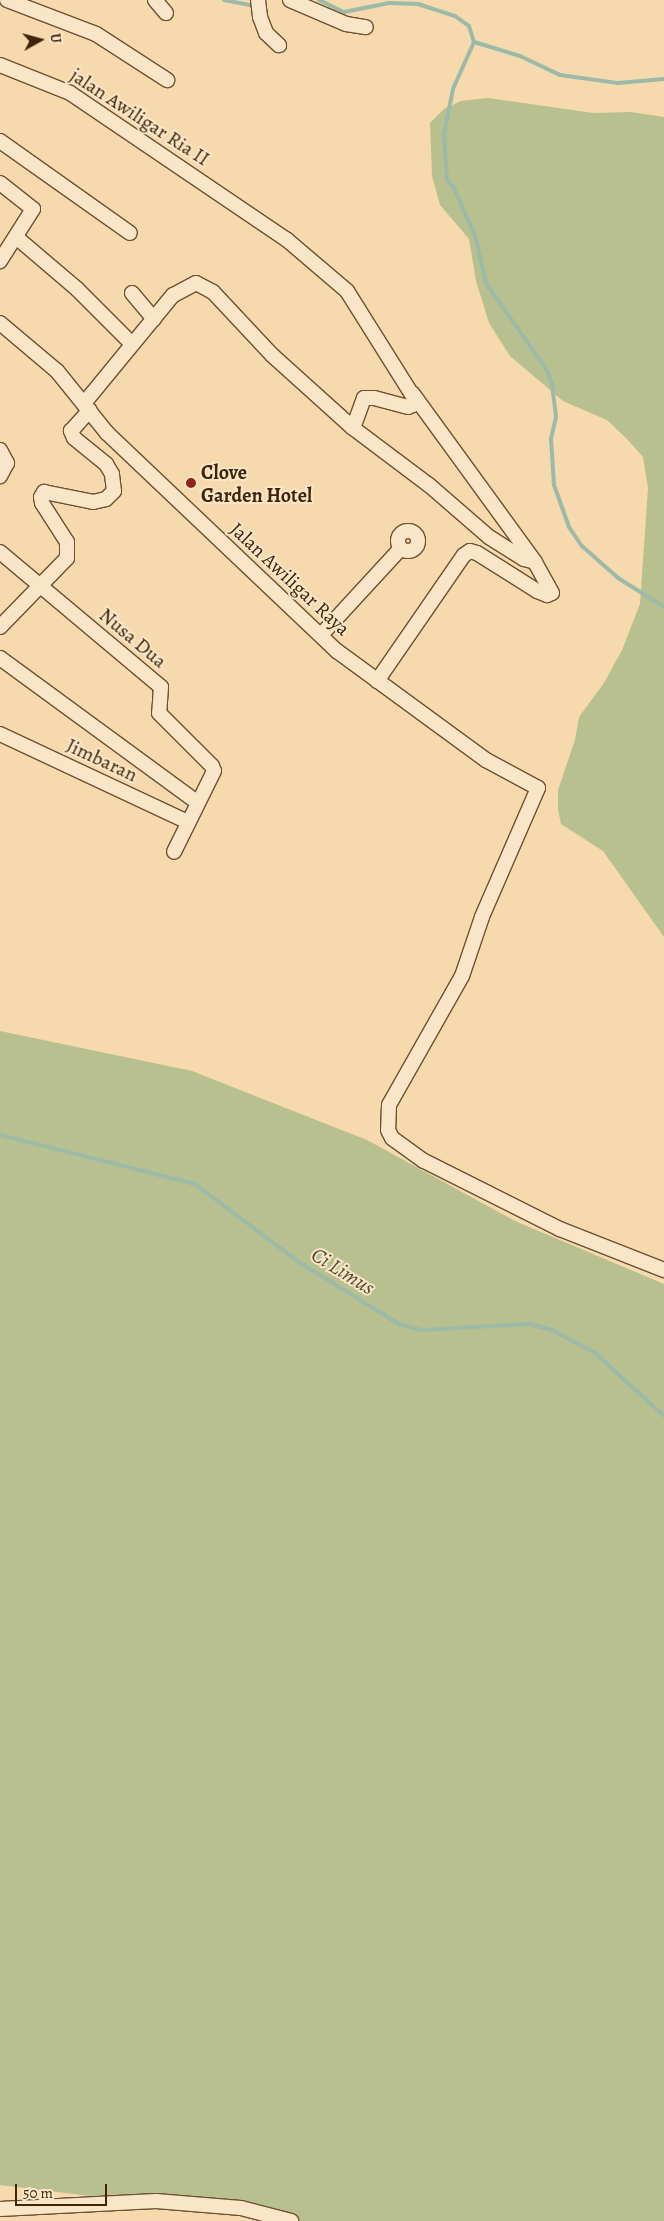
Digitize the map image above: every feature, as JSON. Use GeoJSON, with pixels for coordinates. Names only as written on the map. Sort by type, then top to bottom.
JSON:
{"type":"FeatureCollection","features":[{"type":"Feature","properties":{"kind":"street"},"geometry":{"type":"LineString","coordinates":[[7,0],[96,34],[167,80]]}},
{"type":"Feature","properties":{"kind":"street"},"geometry":{"type":"LineString","coordinates":[[155,0],[166,13]]}},
{"type":"Feature","properties":{"kind":"street"},"geometry":{"type":"LineString","coordinates":[[258,0],[260,17],[266,33],[279,45]]}},
{"type":"Feature","properties":{"kind":"street"},"geometry":{"type":"LineString","coordinates":[[290,0],[332,19],[366,27]]}},
{"type":"Feature","properties":{"kind":"street","name":"jalan Awiligar Ria II"},"geometry":{"type":"LineString","coordinates":[[0,65],[70,93],[286,239],[347,291],[413,394],[536,562],[552,593],[547,595],[537,591],[477,553],[470,551],[464,555],[377,681]]}},
{"type":"Feature","properties":{"kind":"street"},"geometry":{"type":"LineString","coordinates":[[0,141],[130,233]]}},
{"type":"Feature","properties":{"kind":"street"},"geometry":{"type":"LineString","coordinates":[[0,183],[32,210],[16,237],[2,255]]}},
{"type":"Feature","properties":{"kind":"street"},"geometry":{"type":"LineString","coordinates":[[16,237],[76,289],[131,344]]}},
{"type":"Feature","properties":{"kind":"street"},"geometry":{"type":"LineString","coordinates":[[0,627],[63,564],[68,552],[67,542],[42,504],[41,497],[44,492],[93,502],[106,499],[114,491],[112,474],[106,464],[74,438],[71,431],[131,344],[179,290],[190,283],[201,284],[353,428],[429,485],[489,537],[524,559],[536,562]]}},
{"type":"Feature","properties":{"kind":"street"},"geometry":{"type":"LineString","coordinates":[[132,293],[154,319]]}},
{"type":"Feature","properties":{"kind":"street","name":"Jalan Awiligar Raya"},"geometry":{"type":"LineString","coordinates":[[0,324],[40,355],[88,406],[107,432],[322,635],[377,681],[486,760],[538,788],[482,917],[462,976],[389,1105],[388,1130],[392,1138],[424,1161],[560,1229],[664,1270]]}},
{"type":"Feature","properties":{"kind":"street"},"geometry":{"type":"LineString","coordinates":[[353,428],[364,398],[374,398],[408,407],[413,405],[413,394]]}},
{"type":"Feature","properties":{"kind":"street"},"geometry":{"type":"LineString","coordinates":[[0,450],[7,464],[0,476]]}},
{"type":"Feature","properties":{"kind":"street"},"geometry":{"type":"LineString","coordinates":[[322,635],[401,548]]}},
{"type":"Feature","properties":{"kind":"street"},"geometry":{"type":"LineString","coordinates":[[0,552],[40,586]]}},
{"type":"Feature","properties":{"kind":"street","name":"Nusa Dua"},"geometry":{"type":"LineString","coordinates":[[40,586],[162,687],[159,713],[208,761],[214,771],[174,852]]}},
{"type":"Feature","properties":{"kind":"street"},"geometry":{"type":"LineString","coordinates":[[0,658],[198,802]]}},
{"type":"Feature","properties":{"kind":"street","name":"Jimbaran"},"geometry":{"type":"LineString","coordinates":[[0,734],[188,822]]}},
{"type":"Feature","properties":{"kind":"street"},"geometry":{"type":"LineString","coordinates":[[0,2209],[111,2201],[174,2202],[241,2208],[291,2221]]}},
{"type":"Feature","properties":{"kind":"green space"},"geometry":{"type":"Polygon","coordinates":[[[488,98],[593,113],[631,112],[664,117],[664,937],[603,851],[561,824],[558,810],[558,790],[575,740],[579,717],[604,683],[622,650],[640,604],[648,488],[643,457],[607,420],[563,401],[510,356],[489,323],[476,281],[469,239],[440,205],[432,176],[430,123],[444,109],[461,101],[488,98]]]}},
{"type":"Feature","properties":{"kind":"green space"},"geometry":{"type":"Polygon","coordinates":[[[0,1031],[192,1071],[367,1140],[515,1221],[664,1284],[664,2221],[296,2221],[0,2185],[0,1031]]]}},
{"type":"Feature","properties":{"kind":"waterway"},"geometry":{"type":"LineString","coordinates":[[224,0],[255,6]]}},
{"type":"Feature","properties":{"kind":"waterway"},"geometry":{"type":"LineString","coordinates":[[319,0],[344,12],[389,3],[418,4],[455,16],[469,26],[474,42],[453,89],[444,134],[447,180],[454,188],[475,236],[486,283],[548,372],[552,384],[556,417],[551,439],[554,485],[569,527],[582,546],[618,578],[664,607]]}},
{"type":"Feature","properties":{"kind":"waterway"},"geometry":{"type":"LineString","coordinates":[[474,42],[520,56],[560,75],[618,83],[664,79]]}},
{"type":"Feature","properties":{"kind":"waterway","name":"Ci Limus"},"geometry":{"type":"LineString","coordinates":[[0,1135],[195,1184],[299,1262],[399,1324],[422,1330],[530,1324],[552,1330],[595,1353],[664,1416]]}},
{"type":"Feature","properties":{"kind":"place","name":"Clove Garden Hotel"},"geometry":{"type":"Point","coordinates":[191,483]}}]}
